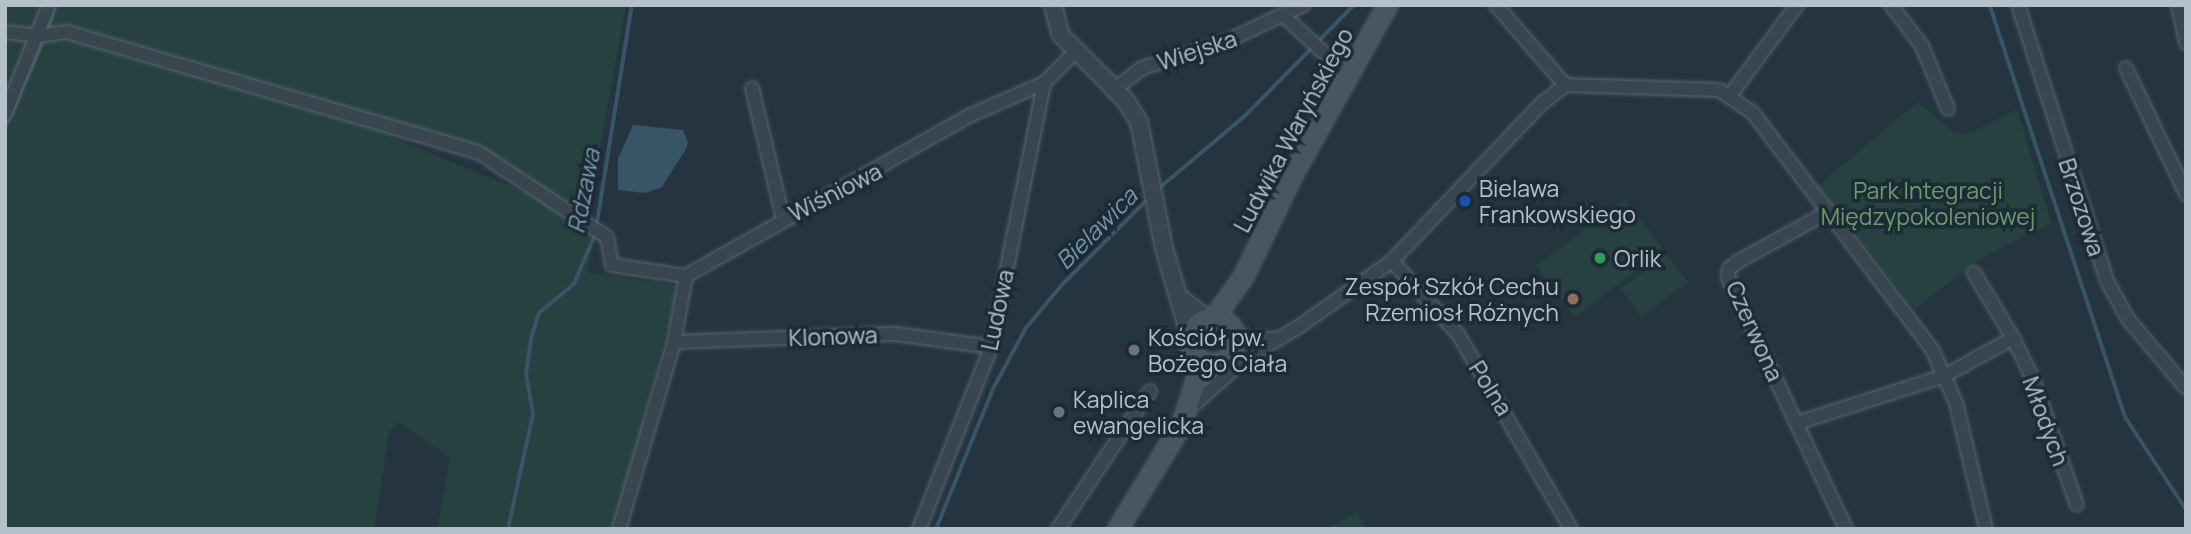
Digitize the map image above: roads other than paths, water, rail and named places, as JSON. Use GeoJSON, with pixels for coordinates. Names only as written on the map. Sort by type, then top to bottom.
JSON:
{"type":"FeatureCollection","features":[{"type":"Feature","properties":{"kind":"main road","name":"Ludwika Waryńskiego"},"geometry":{"type":"LineString","coordinates":[[1190,337],[1197,325],[1211,318],[1243,278],[1388,5]]}},
{"type":"Feature","properties":{"kind":"main road","name":"Ludwika Waryńskiego"},"geometry":{"type":"LineString","coordinates":[[1182,424],[1229,346],[1243,278]]}},
{"type":"Feature","properties":{"kind":"main road"},"geometry":{"type":"LineString","coordinates":[[1195,356],[1229,346],[1211,318]]}},
{"type":"Feature","properties":{"kind":"main road"},"geometry":{"type":"LineString","coordinates":[[1118,529],[1182,424],[1198,379],[1190,337]]}},
{"type":"Feature","properties":{"kind":"street"},"geometry":{"type":"LineString","coordinates":[[5,114],[49,5]]}},
{"type":"Feature","properties":{"kind":"street"},"geometry":{"type":"LineString","coordinates":[[1053,5],[1060,34],[1114,90],[1139,122],[1157,214],[1190,337]]}},
{"type":"Feature","properties":{"kind":"street","name":"Wiejska"},"geometry":{"type":"LineString","coordinates":[[1114,90],[1142,68],[1223,44],[1285,18],[1303,5]]}},
{"type":"Feature","properties":{"kind":"street"},"geometry":{"type":"LineString","coordinates":[[1496,5],[1566,85]]}},
{"type":"Feature","properties":{"kind":"street"},"geometry":{"type":"LineString","coordinates":[[1731,94],[1797,5]]}},
{"type":"Feature","properties":{"kind":"street"},"geometry":{"type":"LineString","coordinates":[[1891,5],[1922,46],[1948,109]]}},
{"type":"Feature","properties":{"kind":"street","name":"Brzozowa"},"geometry":{"type":"LineString","coordinates":[[2018,5],[2107,281],[2128,319],[2186,388]]}},
{"type":"Feature","properties":{"kind":"street"},"geometry":{"type":"LineString","coordinates":[[2178,5],[2186,43]]}},
{"type":"Feature","properties":{"kind":"street"},"geometry":{"type":"LineString","coordinates":[[1285,18],[1349,76]]}},
{"type":"Feature","properties":{"kind":"street"},"geometry":{"type":"LineString","coordinates":[[5,32],[38,36],[67,32],[478,152],[607,237],[609,258],[617,268],[686,276],[674,342],[619,529]]}},
{"type":"Feature","properties":{"kind":"street","name":"Wiśniowa"},"geometry":{"type":"LineString","coordinates":[[686,276],[783,218],[833,196],[979,111],[1044,83],[1076,51]]}},
{"type":"Feature","properties":{"kind":"street"},"geometry":{"type":"LineString","coordinates":[[2126,68],[2186,194]]}},
{"type":"Feature","properties":{"kind":"street","name":"Ludowa"},"geometry":{"type":"LineString","coordinates":[[919,529],[990,346],[1044,83]]}},
{"type":"Feature","properties":{"kind":"street"},"geometry":{"type":"LineString","coordinates":[[1197,402],[1253,352],[1278,339],[1392,261],[1541,104],[1566,85],[1703,89],[1731,94],[1752,112],[1913,320],[1956,403],[1986,529]]}},
{"type":"Feature","properties":{"kind":"street"},"geometry":{"type":"LineString","coordinates":[[752,88],[757,120],[779,190],[783,218]]}},
{"type":"Feature","properties":{"kind":"street","name":"Czerwona"},"geometry":{"type":"LineString","coordinates":[[1830,211],[1729,269],[1728,278],[1846,529]]}},
{"type":"Feature","properties":{"kind":"street","name":"Polna"},"geometry":{"type":"LineString","coordinates":[[1392,261],[1458,334],[1571,529]]}},
{"type":"Feature","properties":{"kind":"street","name":"Młodych"},"geometry":{"type":"LineString","coordinates":[[1974,273],[2013,338],[2033,379],[2077,505]]}},
{"type":"Feature","properties":{"kind":"street"},"geometry":{"type":"LineString","coordinates":[[1181,299],[1211,318]]}},
{"type":"Feature","properties":{"kind":"street","name":"Klonowa"},"geometry":{"type":"LineString","coordinates":[[674,342],[897,334],[990,346]]}},
{"type":"Feature","properties":{"kind":"street"},"geometry":{"type":"LineString","coordinates":[[1797,423],[1944,376],[2013,338]]}},
{"type":"Feature","properties":{"kind":"street"},"geometry":{"type":"LineString","coordinates":[[1229,346],[1278,339]]}},
{"type":"Feature","properties":{"kind":"street"},"geometry":{"type":"LineString","coordinates":[[1229,346],[1253,352]]}},
{"type":"Feature","properties":{"kind":"street"},"geometry":{"type":"LineString","coordinates":[[1058,529],[1150,391]]}},
{"type":"Feature","properties":{"kind":"water"},"geometry":{"type":"Polygon","coordinates":[[[633,125],[683,130],[688,142],[685,151],[661,188],[644,193],[618,190],[618,159],[633,125]]]}},
{"type":"Feature","properties":{"kind":"waterway"},"geometry":{"type":"LineString","coordinates":[[48,30],[55,5]]}},
{"type":"Feature","properties":{"kind":"waterway","name":"Rdzawa"},"geometry":{"type":"LineString","coordinates":[[508,529],[533,414],[526,375],[531,338],[539,313],[574,284],[595,235],[632,5]]}},
{"type":"Feature","properties":{"kind":"waterway","name":"Bielawica"},"geometry":{"type":"LineString","coordinates":[[1157,190],[1246,115],[1354,5]]}},
{"type":"Feature","properties":{"kind":"waterway"},"geometry":{"type":"LineString","coordinates":[[1990,5],[2126,418],[2186,509]]}},
{"type":"Feature","properties":{"kind":"waterway"},"geometry":{"type":"LineString","coordinates":[[5,128],[45,37]]}},
{"type":"Feature","properties":{"kind":"waterway","name":"Bielawica"},"geometry":{"type":"LineString","coordinates":[[936,529],[993,389],[1026,328],[1061,286],[1149,198]]}},
{"type":"Feature","properties":{"kind":"place","name":"Bielawa Frankowskiego"},"geometry":{"type":"Point","coordinates":[1465,201]}},
{"type":"Feature","properties":{"kind":"place","name":"Orlik"},"geometry":{"type":"Point","coordinates":[1600,258]}},
{"type":"Feature","properties":{"kind":"place","name":"Zespół Szkół Cechu Rzemiosł Różnych"},"geometry":{"type":"Point","coordinates":[1573,299]}},
{"type":"Feature","properties":{"kind":"place","name":"Kościół pw. Bożego Ciała"},"geometry":{"type":"Point","coordinates":[1134,350]}},
{"type":"Feature","properties":{"kind":"place","name":"Kaplica ewangelicka"},"geometry":{"type":"Point","coordinates":[1059,412]}},
{"type":"Feature","properties":{"kind":"park label","name":"Park Integracji Międzypokoleniowej"},"geometry":{"type":"Point","coordinates":[1928,203]}}]}
